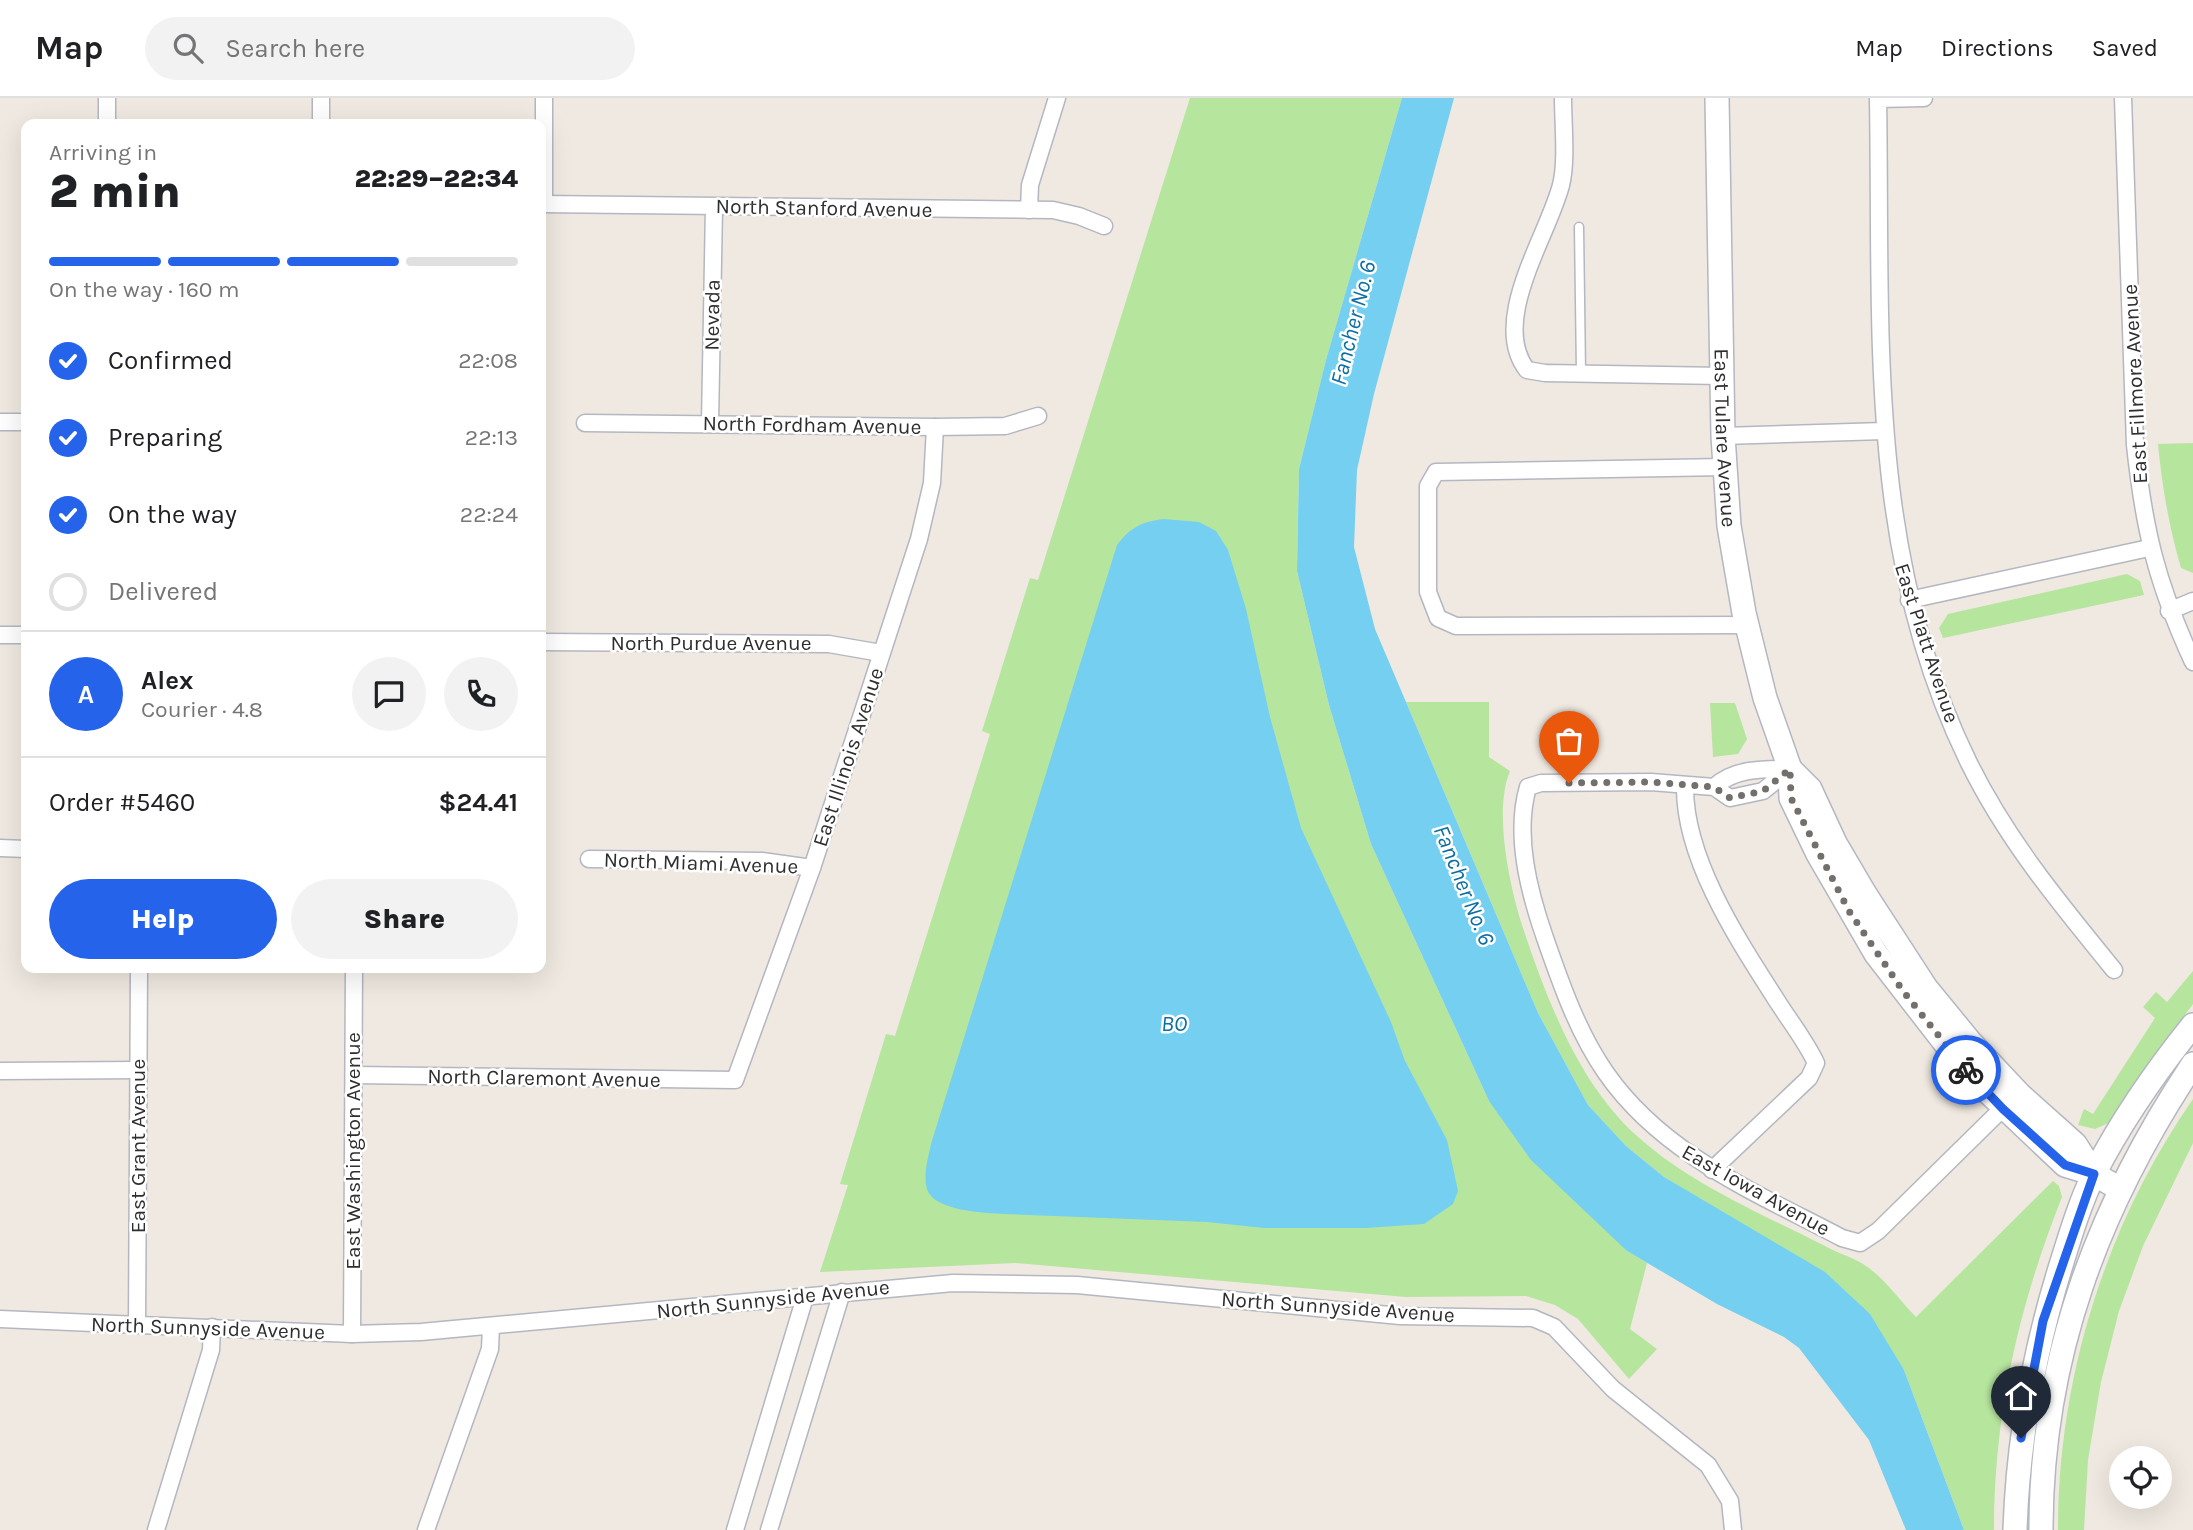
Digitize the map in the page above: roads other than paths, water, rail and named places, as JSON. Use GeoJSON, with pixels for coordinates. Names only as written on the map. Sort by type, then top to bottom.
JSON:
{"type":"FeatureCollection","features":[{"type":"Feature","properties":{"kind":"street"},"geometry":{"type":"LineString","coordinates":[[107,98],[107,119]]}},
{"type":"Feature","properties":{"kind":"street"},"geometry":{"type":"LineString","coordinates":[[321,98],[321,119]]}},
{"type":"Feature","properties":{"kind":"street"},"geometry":{"type":"LineString","coordinates":[[544,98],[544,119]]}},
{"type":"Feature","properties":{"kind":"street"},"geometry":{"type":"LineString","coordinates":[[1030,210],[1030,185],[1057,98]]}},
{"type":"Feature","properties":{"kind":"street"},"geometry":{"type":"LineString","coordinates":[[1563,98],[1562,183],[1518,300],[1514,329],[1517,358],[1527,370],[1722,376]]}},
{"type":"Feature","properties":{"kind":"street","name":"East Tulare Avenue"},"geometry":{"type":"LineString","coordinates":[[1717,98],[1723,436],[1729,526],[1747,625],[1765,698],[1790,769],[1791,798],[1849,911],[1876,954],[1937,1035],[2003,1109],[2065,1165],[2094,1174],[2120,1189]]}},
{"type":"Feature","properties":{"kind":"street"},"geometry":{"type":"LineString","coordinates":[[1878,99],[1924,98]]}},
{"type":"Feature","properties":{"kind":"street","name":"East Fillmore Avenue"},"geometry":{"type":"LineString","coordinates":[[2123,98],[2135,445],[2150,548],[2169,611],[2193,662]]}},
{"type":"Feature","properties":{"kind":"street","name":"East Platt Avenue"},"geometry":{"type":"LineString","coordinates":[[1878,99],[1884,431],[1891,501],[1909,600],[1940,696],[1969,763],[2036,875],[2114,970]]}},
{"type":"Feature","properties":{"kind":"street","name":"North Stanford Avenue"},"geometry":{"type":"LineString","coordinates":[[546,204],[1030,210],[1079,216],[1104,226]]}},
{"type":"Feature","properties":{"kind":"street","name":"Nevada"},"geometry":{"type":"LineString","coordinates":[[710,423],[713,207]]}},
{"type":"Feature","properties":{"kind":"street","name":"North Fordham Avenue"},"geometry":{"type":"LineString","coordinates":[[585,422],[935,428],[1005,426],[1038,416]]}},
{"type":"Feature","properties":{"kind":"street"},"geometry":{"type":"LineString","coordinates":[[0,422],[21,422]]}},
{"type":"Feature","properties":{"kind":"street","name":"East Illinois Avenue"},"geometry":{"type":"LineString","coordinates":[[735,1080],[812,868],[927,506],[932,483],[935,428]]}},
{"type":"Feature","properties":{"kind":"street"},"geometry":{"type":"LineString","coordinates":[[1723,436],[1884,431]]}},
{"type":"Feature","properties":{"kind":"street"},"geometry":{"type":"LineString","coordinates":[[1725,467],[1436,472],[1428,486],[1428,592],[1438,618],[1456,626],[1747,625]]}},
{"type":"Feature","properties":{"kind":"street"},"geometry":{"type":"LineString","coordinates":[[1909,600],[2150,548]]}},
{"type":"Feature","properties":{"kind":"street"},"geometry":{"type":"LineString","coordinates":[[2169,611],[2193,601]]}},
{"type":"Feature","properties":{"kind":"street"},"geometry":{"type":"LineString","coordinates":[[0,635],[21,635]]}},
{"type":"Feature","properties":{"kind":"street","name":"North Purdue Avenue"},"geometry":{"type":"LineString","coordinates":[[546,642],[829,644],[881,653]]}},
{"type":"Feature","properties":{"kind":"street"},"geometry":{"type":"LineString","coordinates":[[1714,787],[1727,776],[1755,769],[1790,769]]}},
{"type":"Feature","properties":{"kind":"street"},"geometry":{"type":"LineString","coordinates":[[1712,1170],[1809,1078],[1816,1063],[1761,977],[1709,880],[1690,836],[1685,810],[1685,786],[1714,787],[1730,798],[1746,796],[1763,791],[1790,769]]}},
{"type":"Feature","properties":{"kind":"street","name":"East Tulare Avenue"},"geometry":{"type":"LineString","coordinates":[[1790,769],[1810,789],[1847,863],[1926,988],[2011,1086],[2047,1122],[2075,1144],[2094,1174]]}},
{"type":"Feature","properties":{"kind":"street","name":"East Iowa Avenue"},"geometry":{"type":"LineString","coordinates":[[1685,786],[1651,782],[1541,783],[1528,788],[1522,821],[1530,884],[1552,959],[1584,1035],[1605,1072],[1628,1102],[1682,1150],[1712,1170],[1842,1238],[1860,1243],[1878,1231],[2003,1109]]}},
{"type":"Feature","properties":{"kind":"street"},"geometry":{"type":"LineString","coordinates":[[0,848],[21,849]]}},
{"type":"Feature","properties":{"kind":"street","name":"North Miami Avenue"},"geometry":{"type":"LineString","coordinates":[[589,859],[762,861],[812,868]]}},
{"type":"Feature","properties":{"kind":"street","name":"East Grant Avenue"},"geometry":{"type":"LineString","coordinates":[[137,1325],[139,973]]}},
{"type":"Feature","properties":{"kind":"street","name":"East Washington Avenue"},"geometry":{"type":"LineString","coordinates":[[352,1334],[354,973]]}},
{"type":"Feature","properties":{"kind":"street"},"geometry":{"type":"LineString","coordinates":[[2015,1530],[2018,1465],[2029,1385],[2043,1321],[2094,1174],[2142,1093],[2193,1025]]}},
{"type":"Feature","properties":{"kind":"street"},"geometry":{"type":"LineString","coordinates":[[2041,1530],[2041,1483],[2054,1380],[2072,1311],[2120,1189],[2163,1109],[2193,1064]]}},
{"type":"Feature","properties":{"kind":"street"},"geometry":{"type":"LineString","coordinates":[[0,1070],[139,1070]]}},
{"type":"Feature","properties":{"kind":"street","name":"North Claremont Avenue"},"geometry":{"type":"LineString","coordinates":[[354,1075],[735,1080]]}},
{"type":"Feature","properties":{"kind":"street","name":"North Sunnyside Avenue"},"geometry":{"type":"LineString","coordinates":[[0,1319],[352,1334],[491,1326],[953,1283],[1077,1285],[1400,1316],[1520,1316],[1544,1321],[1565,1336],[1613,1389],[1708,1465],[1730,1502],[1733,1530]]}},
{"type":"Feature","properties":{"kind":"street"},"geometry":{"type":"LineString","coordinates":[[769,1530],[842,1292]]}},
{"type":"Feature","properties":{"kind":"street"},"geometry":{"type":"LineString","coordinates":[[735,1530],[805,1297]]}},
{"type":"Feature","properties":{"kind":"street"},"geometry":{"type":"LineString","coordinates":[[426,1530],[490,1349],[491,1326]]}},
{"type":"Feature","properties":{"kind":"street"},"geometry":{"type":"LineString","coordinates":[[156,1530],[211,1350],[212,1327]]}},
{"type":"Feature","properties":{"kind":"lane"},"geometry":{"type":"LineString","coordinates":[[1579,227],[1581,373]]}},
{"type":"Feature","properties":{"kind":"water","name":"Fancher No. 6"},"geometry":{"type":"Polygon","coordinates":[[[1402,98],[1454,98],[1374,394],[1357,470],[1354,547],[1375,629],[1538,1013],[1588,1105],[1626,1146],[1664,1177],[1825,1272],[1870,1314],[1904,1370],[1964,1530],[1906,1530],[1869,1440],[1799,1348],[1784,1337],[1717,1304],[1627,1251],[1531,1160],[1489,1101],[1371,844],[1329,705],[1297,571],[1299,469],[1326,360],[1402,98]]]}},
{"type":"Feature","properties":{"kind":"water","name":"BO"},"geometry":{"type":"Polygon","coordinates":[[[1164,519],[1199,522],[1216,531],[1228,550],[1246,609],[1270,717],[1301,828],[1391,1022],[1405,1061],[1447,1140],[1458,1191],[1453,1204],[1424,1224],[1366,1228],[1264,1228],[1207,1222],[996,1214],[949,1206],[931,1196],[927,1189],[926,1173],[931,1144],[1117,545],[1137,526],[1164,519]]]}}]}
